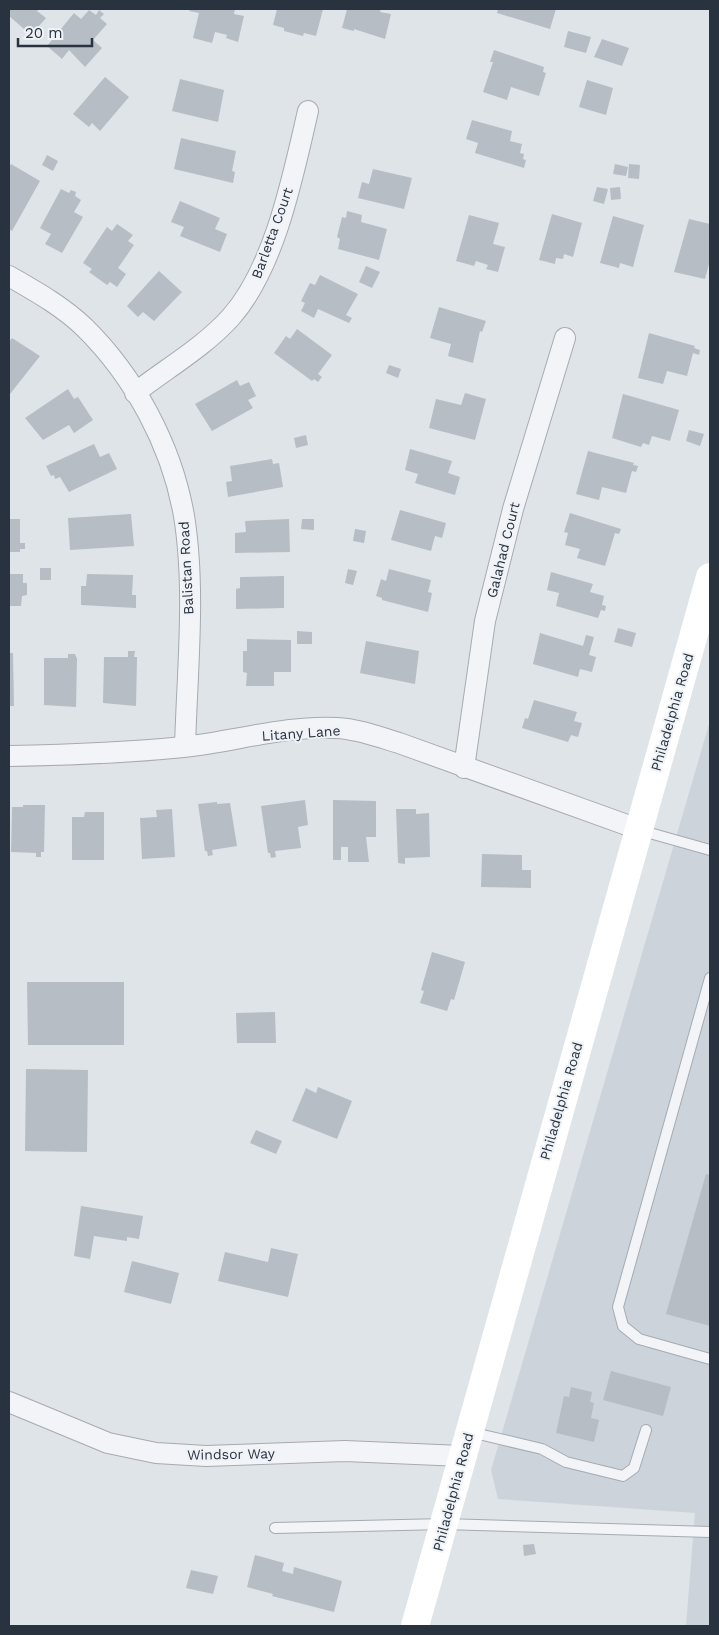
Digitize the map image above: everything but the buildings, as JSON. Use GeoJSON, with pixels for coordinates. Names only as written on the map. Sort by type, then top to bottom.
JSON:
{"type":"FeatureCollection","features":[{"type":"Feature","properties":{"kind":"main road","name":"Philadelphia Road"},"geometry":{"type":"LineString","coordinates":[[415,1626],[710,577]]}},
{"type":"Feature","properties":{"kind":"street","name":"Barletta Court"},"geometry":{"type":"LineString","coordinates":[[135,393],[214,334],[246,297],[262,267],[280,220],[308,111]]}},
{"type":"Feature","properties":{"kind":"street","name":"Balistan Road"},"geometry":{"type":"LineString","coordinates":[[9,276],[58,306],[82,326],[111,359],[135,393],[153,424],[167,455],[184,515],[189,581],[185,747]]}},
{"type":"Feature","properties":{"kind":"street","name":"Galahad Court"},"geometry":{"type":"LineString","coordinates":[[464,768],[485,621],[513,509],[565,338]]}},
{"type":"Feature","properties":{"kind":"street","name":"Litany Lane"},"geometry":{"type":"LineString","coordinates":[[9,756],[97,755],[185,747],[267,734],[336,728],[361,731],[399,743],[638,830]]}},
{"type":"Feature","properties":{"kind":"street","name":"Windsor Way"},"geometry":{"type":"LineString","coordinates":[[9,1402],[108,1443],[156,1453],[206,1456],[465,1444]]}},
{"type":"Feature","properties":{"kind":"lane"},"geometry":{"type":"LineString","coordinates":[[638,830],[710,850]]}},
{"type":"Feature","properties":{"kind":"lane"},"geometry":{"type":"LineString","coordinates":[[710,978],[618,1307],[623,1326],[640,1339],[710,1359]]}},
{"type":"Feature","properties":{"kind":"lane"},"geometry":{"type":"LineString","coordinates":[[465,1444],[542,1449],[566,1462],[623,1476],[634,1468],[646,1430]]}},
{"type":"Feature","properties":{"kind":"lane"},"geometry":{"type":"LineString","coordinates":[[275,1528],[444,1524],[710,1532]]}},
{"type":"Feature","properties":{"kind":"shaded area"},"geometry":{"type":"Polygon","coordinates":[[[710,721],[710,1626],[686,1626],[695,1513],[498,1499],[491,1470],[710,721]]]}}]}
